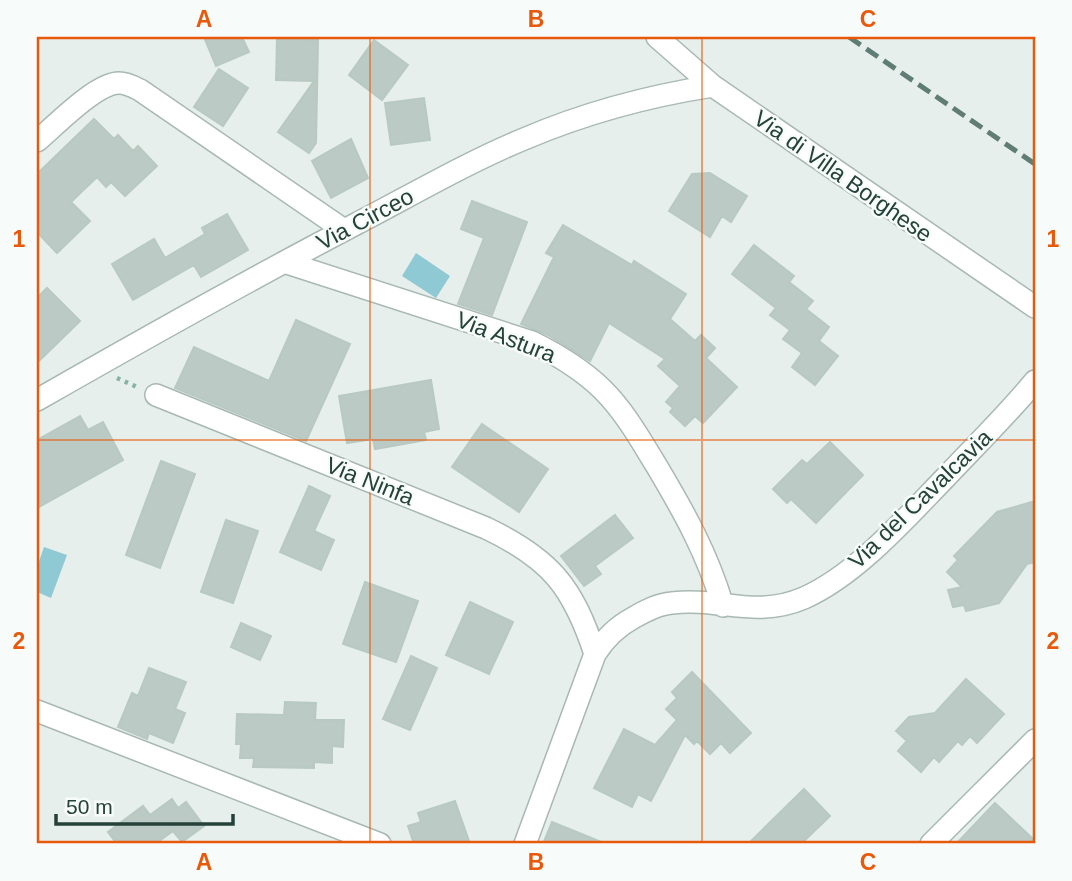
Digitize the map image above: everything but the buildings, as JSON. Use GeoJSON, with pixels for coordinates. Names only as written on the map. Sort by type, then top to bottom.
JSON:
{"type":"FeatureCollection","features":[{"type":"Feature","properties":{"kind":"street","name":"Via di Villa Borghese"},"geometry":{"type":"LineString","coordinates":[[657,37],[713,86],[1035,307]]}},
{"type":"Feature","properties":{"kind":"street"},"geometry":{"type":"LineString","coordinates":[[37,141],[94,93],[114,84],[128,85],[140,90],[344,230]]}},
{"type":"Feature","properties":{"kind":"street","name":"Via Circeo"},"geometry":{"type":"LineString","coordinates":[[37,399],[344,230],[522,139],[632,101],[713,86]]}},
{"type":"Feature","properties":{"kind":"street","name":"Via Astura"},"geometry":{"type":"LineString","coordinates":[[285,262],[532,342],[582,371],[617,406],[640,438],[695,533],[711,568],[723,606]]}},
{"type":"Feature","properties":{"kind":"street","name":"Via del Cavalcavia"},"geometry":{"type":"LineString","coordinates":[[525,844],[595,654],[603,642],[623,624],[657,606],[687,602],[764,608],[784,605],[805,597],[845,572],[904,520],[1035,381]]}},
{"type":"Feature","properties":{"kind":"street","name":"Via Ninfa"},"geometry":{"type":"LineString","coordinates":[[156,395],[486,528],[524,549],[552,572],[569,592],[587,628],[595,654]]}},
{"type":"Feature","properties":{"kind":"street"},"geometry":{"type":"LineString","coordinates":[[37,711],[380,844]]}},
{"type":"Feature","properties":{"kind":"street"},"geometry":{"type":"LineString","coordinates":[[931,844],[1035,740]]}},
{"type":"Feature","properties":{"kind":"path"},"geometry":{"type":"LineString","coordinates":[[93,368],[156,395]]}},
{"type":"Feature","properties":{"kind":"water"},"geometry":{"type":"Polygon","coordinates":[[[416,253],[450,276],[436,298],[402,276],[416,253]]]}},
{"type":"Feature","properties":{"kind":"water"},"geometry":{"type":"Polygon","coordinates":[[[44,547],[67,555],[51,598],[37,592],[37,567],[44,547]]]}},
{"type":"Feature","properties":{"kind":"railway"},"geometry":{"type":"LineString","coordinates":[[849,37],[1035,164]]}}]}
